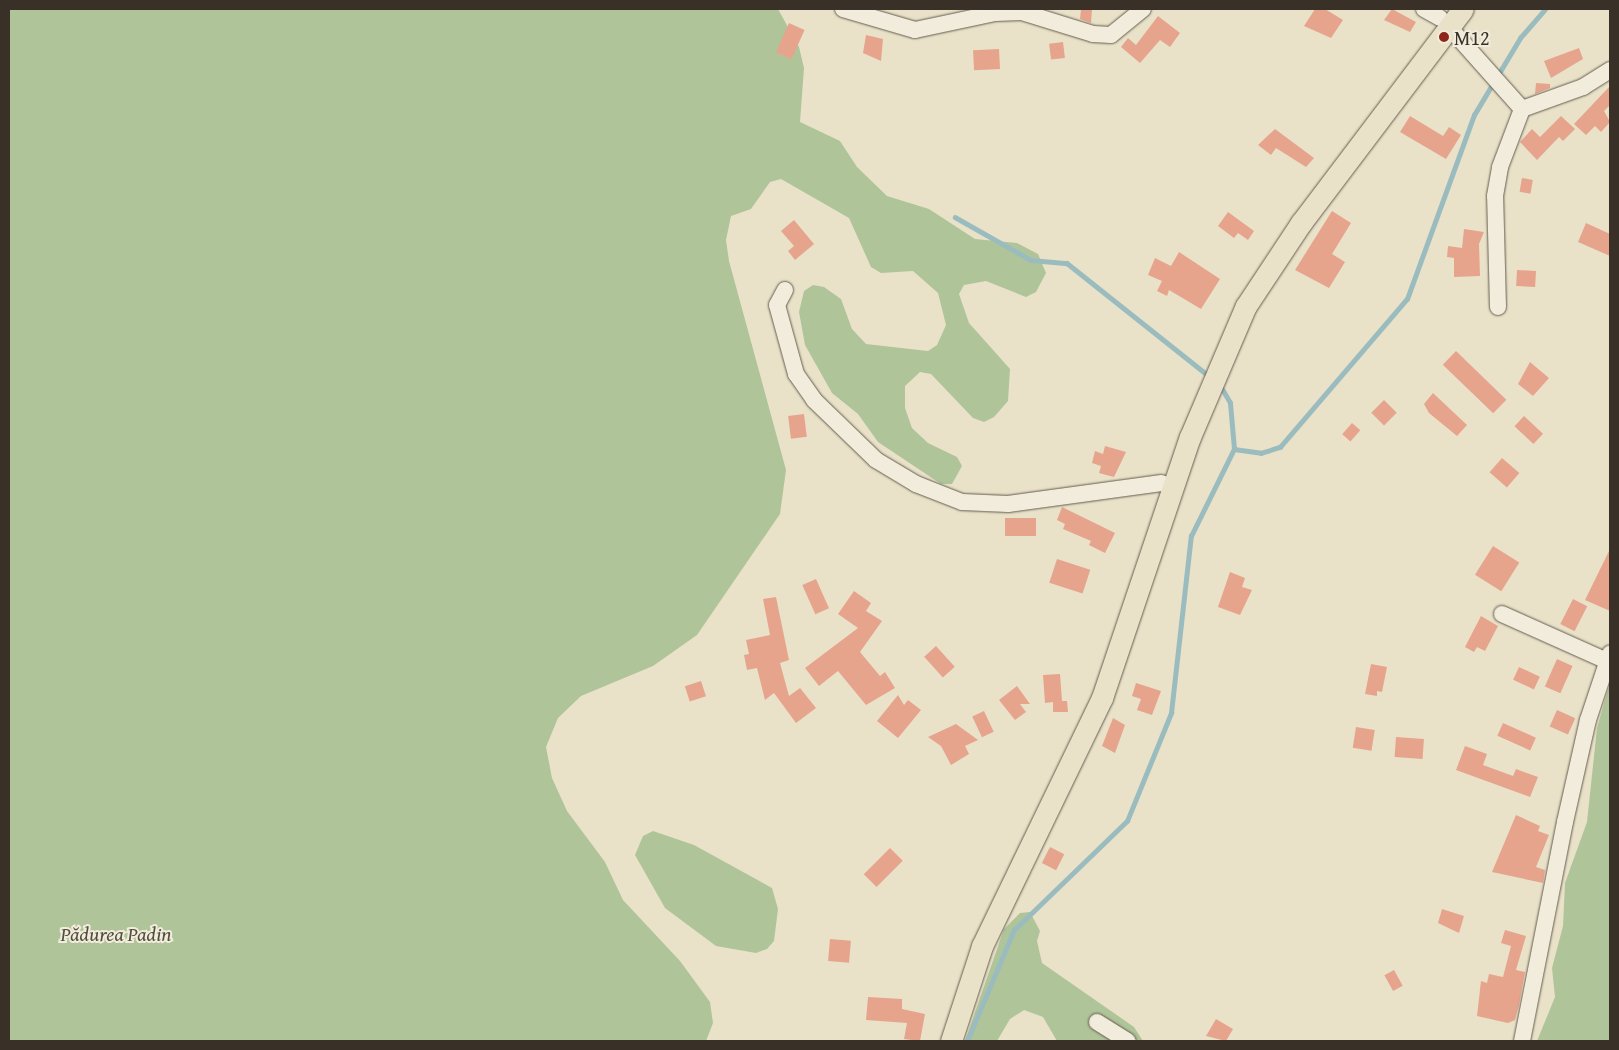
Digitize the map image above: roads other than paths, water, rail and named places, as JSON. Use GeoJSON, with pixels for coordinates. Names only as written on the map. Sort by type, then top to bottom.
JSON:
{"type":"FeatureCollection","features":[{"type":"Feature","properties":{"kind":"main road"},"geometry":{"type":"LineString","coordinates":[[937,1041],[963,956],[1101,668],[1162,483],[1204,381],[1259,260],[1440,16],[1463,9]]}},
{"type":"Feature","properties":{"kind":"main road"},"geometry":{"type":"LineString","coordinates":[[950,1041],[979,953],[1113,672],[1204,381]]}},
{"type":"Feature","properties":{"kind":"street"},"geometry":{"type":"LineString","coordinates":[[843,9],[915,30],[995,13],[1022,12],[1093,34],[1111,35],[1143,9]]}},
{"type":"Feature","properties":{"kind":"street"},"geometry":{"type":"LineString","coordinates":[[1440,16],[1486,71],[1522,109]]}},
{"type":"Feature","properties":{"kind":"street"},"geometry":{"type":"LineString","coordinates":[[1522,109],[1574,91],[1610,70]]}},
{"type":"Feature","properties":{"kind":"street"},"geometry":{"type":"LineString","coordinates":[[1498,307],[1495,196],[1500,167],[1522,109]]}},
{"type":"Feature","properties":{"kind":"street"},"geometry":{"type":"LineString","coordinates":[[785,290],[777,305],[796,374],[814,400],[876,460],[916,484],[962,502],[1008,504],[1162,483]]}},
{"type":"Feature","properties":{"kind":"street"},"geometry":{"type":"LineString","coordinates":[[1502,614],[1609,658],[1565,822],[1522,1041]]}},
{"type":"Feature","properties":{"kind":"street"},"geometry":{"type":"LineString","coordinates":[[1097,1022],[1128,1041]]}},
{"type":"Feature","properties":{"kind":"waterway"},"geometry":{"type":"LineString","coordinates":[[1234,449],[1261,453],[1280,447],[1407,299],[1474,115],[1520,38],[1545,9]]}},
{"type":"Feature","properties":{"kind":"waterway"},"geometry":{"type":"LineString","coordinates":[[955,217],[1031,260],[1067,263],[1209,376]]}},
{"type":"Feature","properties":{"kind":"waterway"},"geometry":{"type":"LineString","coordinates":[[967,1041],[1014,930],[1127,821],[1171,713],[1191,536],[1234,449],[1230,403],[1219,384]]}},
{"type":"Feature","properties":{"kind":"place","name":"M12"},"geometry":{"type":"Point","coordinates":[1444,37]}},
{"type":"Feature","properties":{"kind":"park label","name":"Pădurea Padin"},"geometry":{"type":"Point","coordinates":[116,933]}}]}
